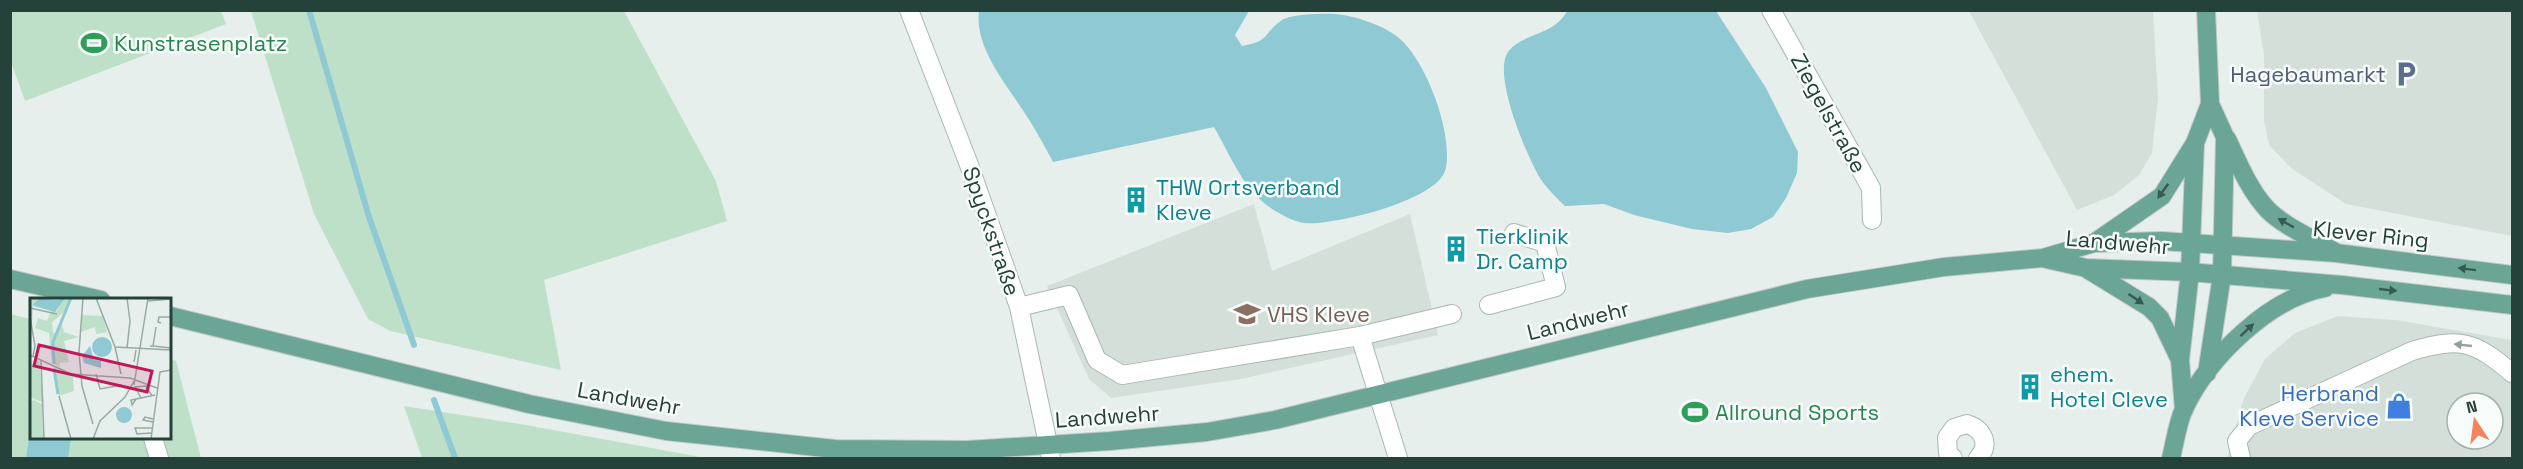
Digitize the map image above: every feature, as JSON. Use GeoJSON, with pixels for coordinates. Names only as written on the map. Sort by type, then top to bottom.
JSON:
{"type":"FeatureCollection","features":[{"type":"Feature","properties":{"kind":"main road"},"geometry":{"type":"LineString","coordinates":[[2206,10],[2210,104],[2242,171],[2266,208],[2278,218],[2336,253]]}},
{"type":"Feature","properties":{"kind":"main road"},"geometry":{"type":"LineString","coordinates":[[2094,243],[2162,196],[2195,143],[2210,104]]}},
{"type":"Feature","properties":{"kind":"main road"},"geometry":{"type":"LineString","coordinates":[[2207,374],[2222,274],[2226,137]]}},
{"type":"Feature","properties":{"kind":"main road"},"geometry":{"type":"LineString","coordinates":[[2184,410],[2180,360],[2190,272],[2195,143]]}},
{"type":"Feature","properties":{"kind":"main road","name":"Landwehr"},"geometry":{"type":"LineString","coordinates":[[171,316],[416,378],[529,404],[666,431],[835,449],[1050,451],[1207,432],[1275,420],[1807,289],[1944,267],[2043,258],[2094,243],[2191,243]]}},
{"type":"Feature","properties":{"kind":"main road","name":"Klever Ring"},"geometry":{"type":"LineString","coordinates":[[2191,243],[2336,253],[2512,275]]}},
{"type":"Feature","properties":{"kind":"main road","name":"Landwehr"},"geometry":{"type":"LineString","coordinates":[[2043,258],[2086,268],[2190,272]]}},
{"type":"Feature","properties":{"kind":"main road"},"geometry":{"type":"LineString","coordinates":[[2086,268],[2149,307],[2160,318],[2180,360]]}},
{"type":"Feature","properties":{"kind":"main road"},"geometry":{"type":"LineString","coordinates":[[2190,272],[2342,285],[2512,305]]}},
{"type":"Feature","properties":{"kind":"main road"},"geometry":{"type":"LineString","coordinates":[[10,279],[92,298]]}},
{"type":"Feature","properties":{"kind":"main road"},"geometry":{"type":"LineString","coordinates":[[2171,459],[2184,410],[2207,374],[2230,345],[2261,317],[2294,298],[2314,290],[2342,285]]}},
{"type":"Feature","properties":{"kind":"street","name":"Spyckstraße"},"geometry":{"type":"LineString","coordinates":[[909,10],[968,162],[1018,307],[1050,451]]}},
{"type":"Feature","properties":{"kind":"street","name":"Ziegelstraße"},"geometry":{"type":"LineString","coordinates":[[1771,10],[1871,188],[1872,220]]}},
{"type":"Feature","properties":{"kind":"street"},"geometry":{"type":"LineString","coordinates":[[1489,305],[1556,287],[1545,243],[1514,233]]}},
{"type":"Feature","properties":{"kind":"street"},"geometry":{"type":"LineString","coordinates":[[1018,307],[1069,295],[1097,360],[1122,375],[1212,358],[1360,336],[1452,314]]}},
{"type":"Feature","properties":{"kind":"street"},"geometry":{"type":"LineString","coordinates":[[1360,336],[1398,459]]}},
{"type":"Feature","properties":{"kind":"street"},"geometry":{"type":"LineString","coordinates":[[2241,459],[2237,441],[2249,426],[2412,351],[2439,344],[2468,345],[2485,350],[2512,373]]}},
{"type":"Feature","properties":{"kind":"street"},"geometry":{"type":"LineString","coordinates":[[1948,457],[1946,444],[1949,433],[1960,425],[1967,424],[1979,430],[1983,435],[1984,448],[1978,459]]}},
{"type":"Feature","properties":{"kind":"street"},"geometry":{"type":"LineString","coordinates":[[153,439],[159,459]]}},
{"type":"Feature","properties":{"kind":"shaded area"},"geometry":{"type":"Polygon","coordinates":[[[1969,11],[2153,11],[2158,98],[2152,153],[2139,175],[2114,195],[2077,210],[1969,11]]]}},
{"type":"Feature","properties":{"kind":"shaded area","name":"Hagebaumarkt"},"geometry":{"type":"Polygon","coordinates":[[[2257,11],[2512,11],[2512,236],[2346,204],[2291,168],[2269,145],[2264,120],[2264,55],[2257,11]]]}},
{"type":"Feature","properties":{"kind":"shaded area","name":"VHS Kleve"},"geometry":{"type":"Polygon","coordinates":[[[1254,204],[1272,271],[1410,214],[1438,335],[1241,379],[1111,398],[1089,379],[1047,286],[1254,204]]]}},
{"type":"Feature","properties":{"kind":"shaded area"},"geometry":{"type":"Polygon","coordinates":[[[2338,316],[2396,320],[2512,340],[2512,458],[2227,458],[2244,398],[2265,359],[2295,333],[2338,316]]]}},
{"type":"Feature","properties":{"kind":"green space","name":"Kunstrasenplatz"},"geometry":{"type":"Polygon","coordinates":[[[11,10],[221,11],[226,24],[25,101],[11,62],[11,10]]]}},
{"type":"Feature","properties":{"kind":"green space"},"geometry":{"type":"Polygon","coordinates":[[[251,11],[624,11],[716,181],[727,221],[544,280],[561,370],[390,331],[368,319],[314,214],[251,11]]]}},
{"type":"Feature","properties":{"kind":"green space"},"geometry":{"type":"Polygon","coordinates":[[[10,314],[30,319],[30,439],[171,439],[171,359],[176,361],[201,458],[11,458],[10,314]]]}},
{"type":"Feature","properties":{"kind":"green space"},"geometry":{"type":"Polygon","coordinates":[[[404,406],[526,425],[706,458],[422,458],[404,406]]]}},
{"type":"Feature","properties":{"kind":"water"},"geometry":{"type":"Polygon","coordinates":[[[979,11],[1249,11],[1235,35],[1242,46],[1257,42],[1282,20],[1293,16],[1335,14],[1369,22],[1399,38],[1419,63],[1436,100],[1442,120],[1447,156],[1445,171],[1437,182],[1404,201],[1359,216],[1304,223],[1282,215],[1257,196],[1240,175],[1214,127],[1053,162],[987,53],[979,25],[979,11]]]}},
{"type":"Feature","properties":{"kind":"water"},"geometry":{"type":"Polygon","coordinates":[[[1567,11],[1716,11],[1766,88],[1798,152],[1797,173],[1786,198],[1773,217],[1751,229],[1728,233],[1692,229],[1634,215],[1604,204],[1565,206],[1555,196],[1540,178],[1520,135],[1504,78],[1504,63],[1508,52],[1514,46],[1554,25],[1567,11]]]}},
{"type":"Feature","properties":{"kind":"water"},"geometry":{"type":"Polygon","coordinates":[[[30,432],[30,439],[71,439],[68,458],[26,458],[30,432]]]}},
{"type":"Feature","properties":{"kind":"waterway"},"geometry":{"type":"LineString","coordinates":[[309,10],[369,217],[414,345]]}},
{"type":"Feature","properties":{"kind":"waterway"},"geometry":{"type":"LineString","coordinates":[[434,400],[455,458]]}},
{"type":"Feature","properties":{"kind":"place","name":"Kunstrasenplatz"},"geometry":{"type":"Point","coordinates":[94,43]}},
{"type":"Feature","properties":{"kind":"place","name":"Hagebaumarkt"},"geometry":{"type":"Point","coordinates":[2406,74]}},
{"type":"Feature","properties":{"kind":"place","name":"THW Ortsverband Kleve"},"geometry":{"type":"Point","coordinates":[1136,200]}},
{"type":"Feature","properties":{"kind":"place","name":"Tierklinik Dr. Camp"},"geometry":{"type":"Point","coordinates":[1456,249]}},
{"type":"Feature","properties":{"kind":"place","name":"VHS Kleve"},"geometry":{"type":"Point","coordinates":[1247,314]}},
{"type":"Feature","properties":{"kind":"place","name":"ehem. Hotel Cleve"},"geometry":{"type":"Point","coordinates":[2030,387]}},
{"type":"Feature","properties":{"kind":"place","name":"Herbrand Kleve Service"},"geometry":{"type":"Point","coordinates":[2399,406]}},
{"type":"Feature","properties":{"kind":"place","name":"Allround Sports"},"geometry":{"type":"Point","coordinates":[1695,412]}}]}
